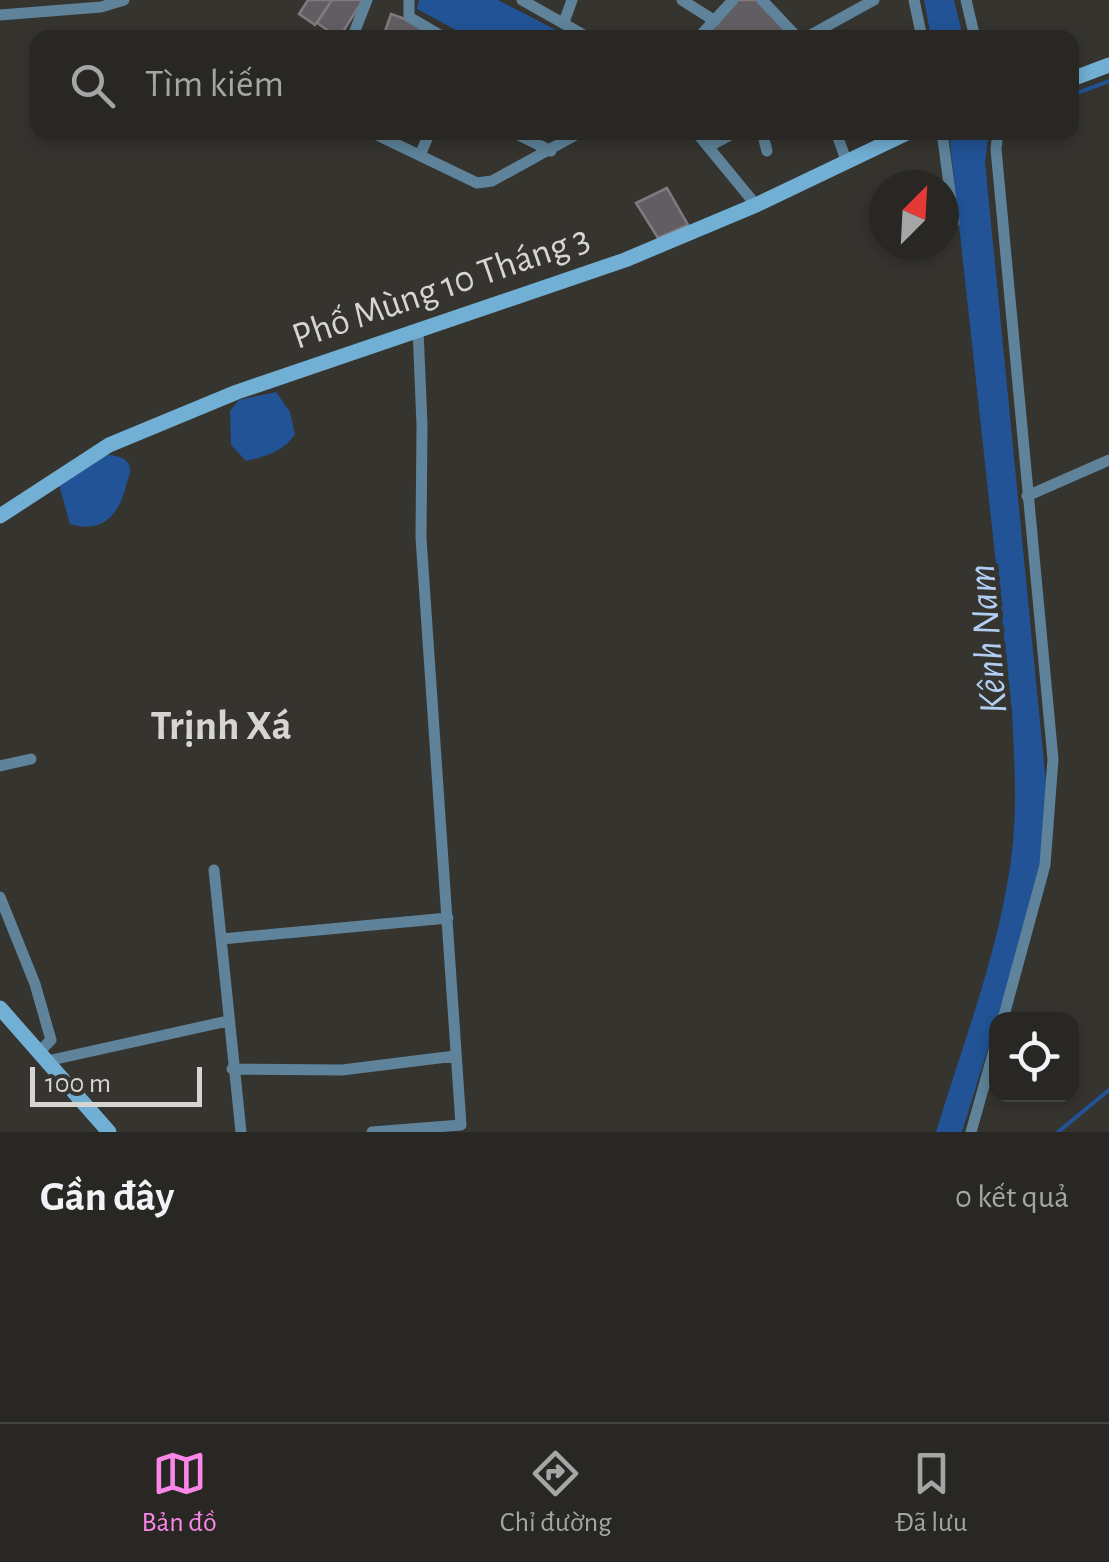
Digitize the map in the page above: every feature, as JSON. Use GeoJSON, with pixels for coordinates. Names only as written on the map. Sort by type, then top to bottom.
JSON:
{"type":"FeatureCollection","features":[{"type":"Feature","properties":{"kind":"main road"},"geometry":{"type":"LineString","coordinates":[[1079,77],[1109,66]]}},
{"type":"Feature","properties":{"kind":"main road","name":"Phố Mùng 10 Tháng 3"},"geometry":{"type":"LineString","coordinates":[[0,516],[109,445],[237,392],[625,260],[756,205],[891,140]]}},
{"type":"Feature","properties":{"kind":"main road"},"geometry":{"type":"LineString","coordinates":[[0,1008],[109,1132]]}},
{"type":"Feature","properties":{"kind":"street"},"geometry":{"type":"LineString","coordinates":[[0,14],[124,0]]}},
{"type":"Feature","properties":{"kind":"street"},"geometry":{"type":"LineString","coordinates":[[355,30],[367,0]]}},
{"type":"Feature","properties":{"kind":"street"},"geometry":{"type":"LineString","coordinates":[[409,0],[409,17],[431,30]]}},
{"type":"Feature","properties":{"kind":"street"},"geometry":{"type":"LineString","coordinates":[[522,0],[577,30]]}},
{"type":"Feature","properties":{"kind":"street"},"geometry":{"type":"LineString","coordinates":[[564,22],[572,0]]}},
{"type":"Feature","properties":{"kind":"street"},"geometry":{"type":"LineString","coordinates":[[682,0],[715,21]]}},
{"type":"Feature","properties":{"kind":"street"},"geometry":{"type":"LineString","coordinates":[[706,30],[733,0]]}},
{"type":"Feature","properties":{"kind":"street"},"geometry":{"type":"LineString","coordinates":[[762,0],[794,30]]}},
{"type":"Feature","properties":{"kind":"street"},"geometry":{"type":"LineString","coordinates":[[817,30],[874,0]]}},
{"type":"Feature","properties":{"kind":"street"},"geometry":{"type":"LineString","coordinates":[[914,0],[920,30]]}},
{"type":"Feature","properties":{"kind":"street"},"geometry":{"type":"LineString","coordinates":[[966,0],[973,30]]}},
{"type":"Feature","properties":{"kind":"street"},"geometry":{"type":"LineString","coordinates":[[387,140],[477,183],[492,181],[569,140]]}},
{"type":"Feature","properties":{"kind":"street"},"geometry":{"type":"LineString","coordinates":[[420,156],[427,140]]}},
{"type":"Feature","properties":{"kind":"street"},"geometry":{"type":"LineString","coordinates":[[528,140],[551,152]]}},
{"type":"Feature","properties":{"kind":"street"},"geometry":{"type":"LineString","coordinates":[[702,140],[756,205]]}},
{"type":"Feature","properties":{"kind":"street"},"geometry":{"type":"LineString","coordinates":[[708,147],[721,140]]}},
{"type":"Feature","properties":{"kind":"street"},"geometry":{"type":"LineString","coordinates":[[764,140],[767,151]]}},
{"type":"Feature","properties":{"kind":"street"},"geometry":{"type":"LineString","coordinates":[[839,140],[846,160]]}},
{"type":"Feature","properties":{"kind":"street"},"geometry":{"type":"LineString","coordinates":[[943,140],[947,170]]}},
{"type":"Feature","properties":{"kind":"street"},"geometry":{"type":"LineString","coordinates":[[997,140],[1053,759],[1045,865],[1005,1012]]}},
{"type":"Feature","properties":{"kind":"street"},"geometry":{"type":"LineString","coordinates":[[372,1132],[462,1125],[421,538],[418,329]]}},
{"type":"Feature","properties":{"kind":"street"},"geometry":{"type":"LineString","coordinates":[[1027,496],[1109,460]]}},
{"type":"Feature","properties":{"kind":"street"},"geometry":{"type":"LineString","coordinates":[[0,766],[31,759]]}},
{"type":"Feature","properties":{"kind":"street"},"geometry":{"type":"LineString","coordinates":[[214,870],[241,1132]]}},
{"type":"Feature","properties":{"kind":"street"},"geometry":{"type":"LineString","coordinates":[[0,897],[35,984],[52,1040],[43,1056]]}},
{"type":"Feature","properties":{"kind":"street"},"geometry":{"type":"LineString","coordinates":[[222,939],[448,918]]}},
{"type":"Feature","properties":{"kind":"street"},"geometry":{"type":"LineString","coordinates":[[43,1056],[228,1020]]}},
{"type":"Feature","properties":{"kind":"street"},"geometry":{"type":"LineString","coordinates":[[232,1070],[342,1070],[455,1056]]}},
{"type":"Feature","properties":{"kind":"street"},"geometry":{"type":"LineString","coordinates":[[971,1132],[989,1068]]}},
{"type":"Feature","properties":{"kind":"water"},"geometry":{"type":"Polygon","coordinates":[[[419,0],[498,0],[556,30],[456,30],[417,9],[419,0]]]}},
{"type":"Feature","properties":{"kind":"water"},"geometry":{"type":"Polygon","coordinates":[[[924,0],[954,0],[961,30],[930,30],[924,0]]]}},
{"type":"Feature","properties":{"kind":"water","name":"Kênh Nam"},"geometry":{"type":"Polygon","coordinates":[[[950,140],[988,140],[985,162],[1046,783],[1040,863],[999,1012],[989,1012],[989,1045],[962,1132],[936,1132],[1001,915],[1013,842],[1012,711],[959,225],[959,170],[953,170],[950,140]]]}},
{"type":"Feature","properties":{"kind":"water"},"geometry":{"type":"Polygon","coordinates":[[[276,392],[290,412],[295,434],[280,449],[246,461],[231,445],[230,411],[239,400],[276,392]]]}},
{"type":"Feature","properties":{"kind":"water"},"geometry":{"type":"Polygon","coordinates":[[[106,455],[121,457],[129,466],[119,506],[100,524],[70,524],[59,485],[106,455]]]}},
{"type":"Feature","properties":{"kind":"building"},"geometry":{"type":"Polygon","coordinates":[[[308,0],[332,0],[315,25],[299,14],[308,0]]]}},
{"type":"Feature","properties":{"kind":"building"},"geometry":{"type":"Polygon","coordinates":[[[332,0],[363,0],[344,30],[327,30],[317,23],[332,0]]]}},
{"type":"Feature","properties":{"kind":"building"},"geometry":{"type":"Polygon","coordinates":[[[737,0],[758,0],[787,30],[711,30],[737,0]]]}},
{"type":"Feature","properties":{"kind":"building"},"geometry":{"type":"Polygon","coordinates":[[[391,14],[428,27],[427,30],[385,30],[391,14]]]}},
{"type":"Feature","properties":{"kind":"building"},"geometry":{"type":"Polygon","coordinates":[[[667,188],[688,225],[658,238],[636,203],[667,188]]]}},
{"type":"Feature","properties":{"kind":"waterway"},"geometry":{"type":"LineString","coordinates":[[1079,92],[1109,81]]}},
{"type":"Feature","properties":{"kind":"waterway"},"geometry":{"type":"LineString","coordinates":[[1058,1132],[1109,1090]]}},
{"type":"Feature","properties":{"kind":"district","name":"Trịnh Xá"},"geometry":{"type":"Point","coordinates":[221,726]}}]}
